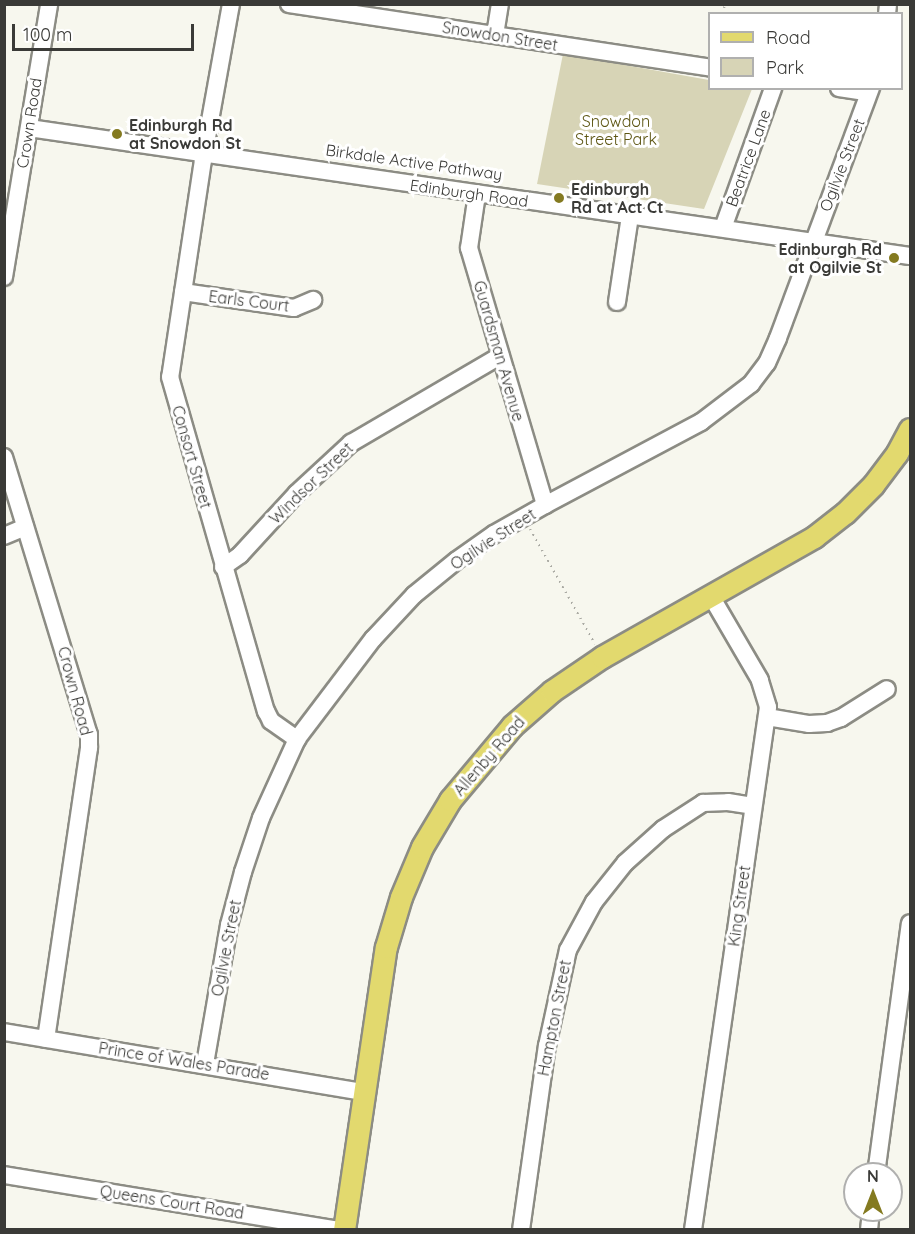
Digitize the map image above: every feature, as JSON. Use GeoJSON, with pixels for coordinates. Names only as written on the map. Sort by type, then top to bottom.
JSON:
{"type":"FeatureCollection","features":[{"type":"Feature","properties":{"kind":"main road","name":"Allenby Road"},"geometry":{"type":"LineString","coordinates":[[341,1230],[386,946],[401,897],[422,847],[450,800],[512,726],[552,691],[602,657],[814,537],[845,513],[873,485],[897,453],[910,429]]}},
{"type":"Feature","properties":{"kind":"street","name":"Crown Road"},"geometry":{"type":"LineString","coordinates":[[5,275],[49,4]]}},
{"type":"Feature","properties":{"kind":"street"},"geometry":{"type":"LineString","coordinates":[[204,154],[228,10],[231,4]]}},
{"type":"Feature","properties":{"kind":"street","name":"Snowdon Street"},"geometry":{"type":"LineString","coordinates":[[289,4],[708,68]]}},
{"type":"Feature","properties":{"kind":"street"},"geometry":{"type":"LineString","coordinates":[[495,35],[500,4]]}},
{"type":"Feature","properties":{"kind":"street","name":"Beatrice Lane"},"geometry":{"type":"LineString","coordinates":[[723,228],[773,90]]}},
{"type":"Feature","properties":{"kind":"street","name":"Ogilvie Street"},"geometry":{"type":"LineString","coordinates":[[205,1064],[229,925],[243,872],[261,818],[297,740],[373,639],[414,595],[457,560],[494,534],[545,505],[701,422],[751,384],[766,363],[778,338],[870,91]]}},
{"type":"Feature","properties":{"kind":"street","name":"Edinburgh Road"},"geometry":{"type":"LineString","coordinates":[[29,128],[477,195],[910,256]]}},
{"type":"Feature","properties":{"kind":"street","name":"Consort Street"},"geometry":{"type":"LineString","coordinates":[[204,154],[170,377],[266,711],[271,721],[297,740]]}},
{"type":"Feature","properties":{"kind":"street","name":"Guardsman Avenue"},"geometry":{"type":"LineString","coordinates":[[477,195],[469,248],[545,505]]}},
{"type":"Feature","properties":{"kind":"street"},"geometry":{"type":"LineString","coordinates":[[617,302],[630,216]]}},
{"type":"Feature","properties":{"kind":"street","name":"Earls Court"},"geometry":{"type":"LineString","coordinates":[[183,292],[294,308],[313,300]]}},
{"type":"Feature","properties":{"kind":"street","name":"Windsor Street"},"geometry":{"type":"LineString","coordinates":[[224,567],[240,555],[297,493],[351,443],[500,356]]}},
{"type":"Feature","properties":{"kind":"street","name":"Crown Road"},"geometry":{"type":"LineString","coordinates":[[4,457],[86,721],[89,742],[46,1039]]}},
{"type":"Feature","properties":{"kind":"street"},"geometry":{"type":"LineString","coordinates":[[4,536],[26,527]]}},
{"type":"Feature","properties":{"kind":"street","name":"King Street"},"geometry":{"type":"LineString","coordinates":[[693,1230],[767,717],[766,694],[760,680],[711,596]]}},
{"type":"Feature","properties":{"kind":"street"},"geometry":{"type":"LineString","coordinates":[[767,717],[809,724],[827,723],[849,713],[887,689]]}},
{"type":"Feature","properties":{"kind":"street","name":"Hampton Street"},"geometry":{"type":"LineString","coordinates":[[520,1230],[556,995],[568,950],[594,902],[625,863],[663,829],[703,803],[728,802],[753,806]]}},
{"type":"Feature","properties":{"kind":"street"},"geometry":{"type":"LineString","coordinates":[[878,1162],[910,923]]}},
{"type":"Feature","properties":{"kind":"street","name":"Prince of Wales Parade"},"geometry":{"type":"LineString","coordinates":[[4,1032],[363,1092]]}},
{"type":"Feature","properties":{"kind":"street","name":"Queens Court Road"},"geometry":{"type":"LineString","coordinates":[[4,1175],[341,1230]]}},
{"type":"Feature","properties":{"kind":"path"},"geometry":{"type":"LineString","coordinates":[[524,518],[602,657]]}},
{"type":"Feature","properties":{"kind":"green space","name":"Snowdon Street Park"},"geometry":{"type":"Polygon","coordinates":[[[563,54],[708,80],[708,90],[752,90],[704,209],[537,184],[563,54]]]}},
{"type":"Feature","properties":{"kind":"place","name":"Edinburgh Rd at Snowdon St"},"geometry":{"type":"Point","coordinates":[117,134]}},
{"type":"Feature","properties":{"kind":"place","name":"Edinburgh Rd at Act Ct"},"geometry":{"type":"Point","coordinates":[559,198]}},
{"type":"Feature","properties":{"kind":"place","name":"Edinburgh Rd at Ogilvie St"},"geometry":{"type":"Point","coordinates":[894,258]}}]}
